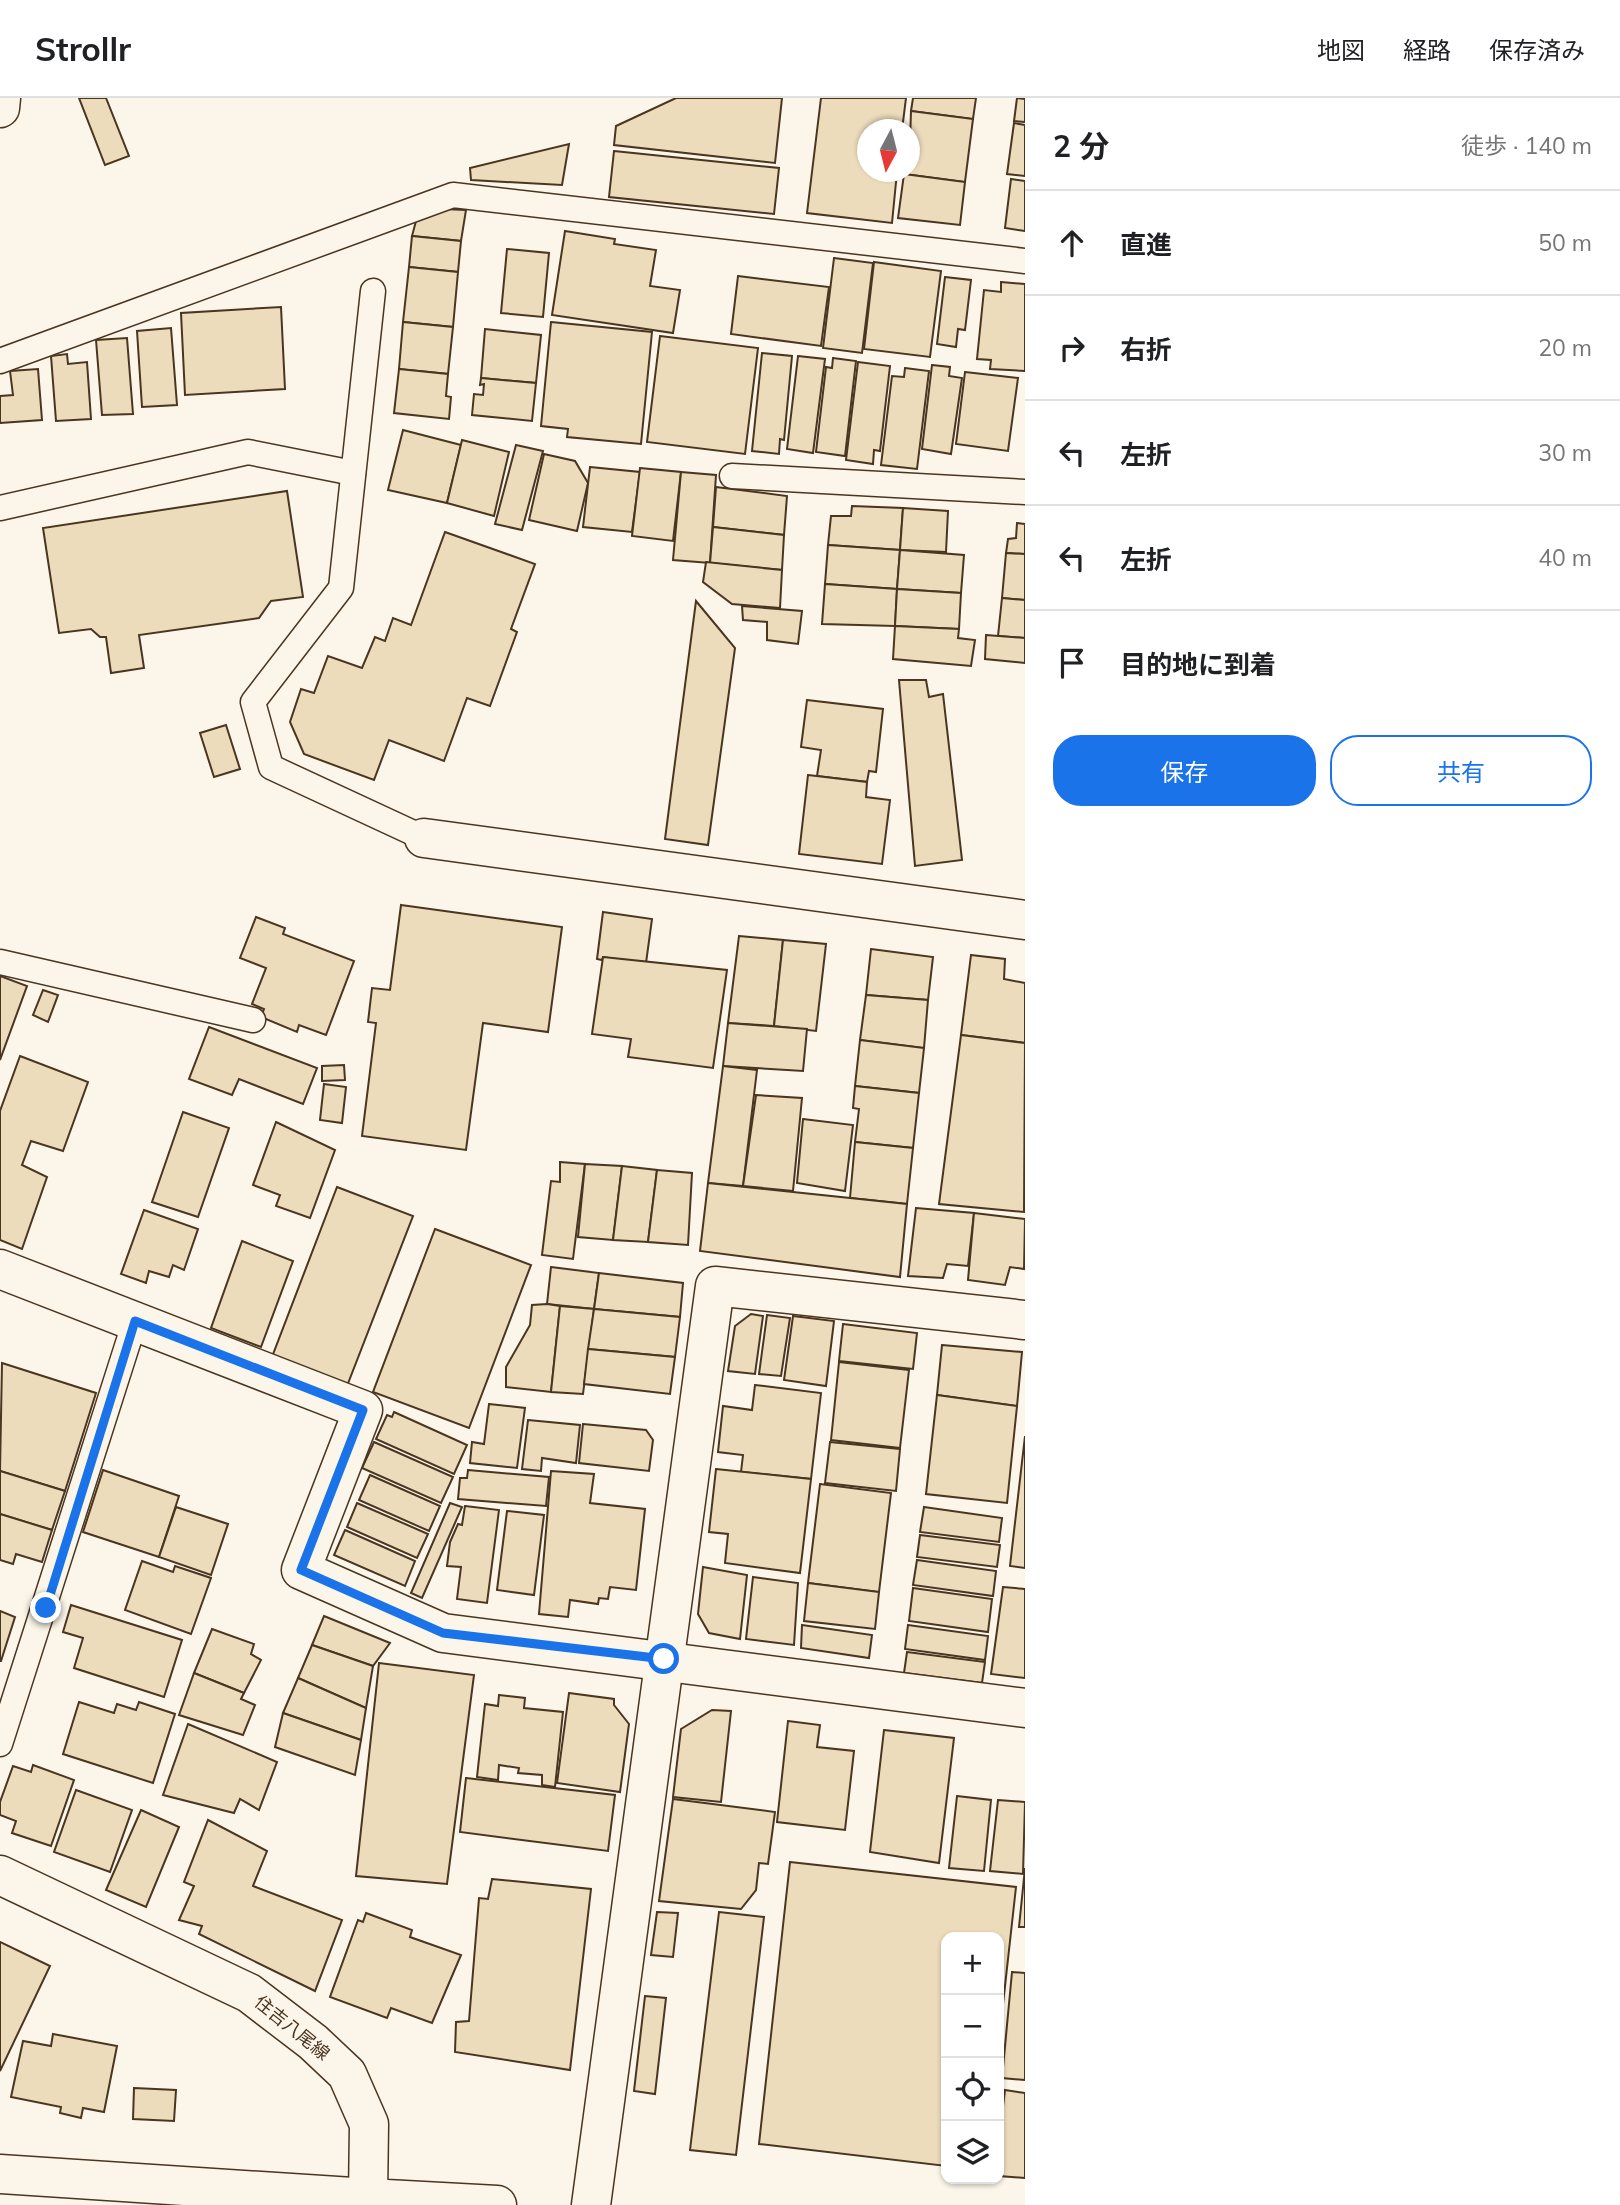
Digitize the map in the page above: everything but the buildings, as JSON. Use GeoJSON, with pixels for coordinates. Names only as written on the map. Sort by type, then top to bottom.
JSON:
{"type":"FeatureCollection","features":[{"type":"Feature","properties":{"kind":"street"},"geometry":{"type":"LineString","coordinates":[[0,108],[1,98]]}},
{"type":"Feature","properties":{"kind":"street"},"geometry":{"type":"LineString","coordinates":[[424,838],[1025,920]]}},
{"type":"Feature","properties":{"kind":"street"},"geometry":{"type":"LineString","coordinates":[[0,1269],[363,1410],[301,1570],[443,1633],[664,1659],[1025,1708]]}},
{"type":"Feature","properties":{"kind":"street"},"geometry":{"type":"LineString","coordinates":[[591,2205],[715,1286],[1025,1320]]}},
{"type":"Feature","properties":{"kind":"street","name":"住吉八尾線"},"geometry":{"type":"LineString","coordinates":[[0,1875],[249,1993],[313,2042],[347,2074],[369,2124],[365,2202]]}},
{"type":"Feature","properties":{"kind":"street"},"geometry":{"type":"LineString","coordinates":[[0,2174],[365,2202],[497,2205]]}},
{"type":"Feature","properties":{"kind":"lane"},"geometry":{"type":"LineString","coordinates":[[0,360],[453,195],[1025,261]]}},
{"type":"Feature","properties":{"kind":"lane"},"geometry":{"type":"LineString","coordinates":[[373,291],[341,588],[253,702],[271,767],[424,838]]}},
{"type":"Feature","properties":{"kind":"lane"},"geometry":{"type":"LineString","coordinates":[[0,508],[248,452],[353,473]]}},
{"type":"Feature","properties":{"kind":"lane"},"geometry":{"type":"LineString","coordinates":[[732,476],[1025,492]]}},
{"type":"Feature","properties":{"kind":"lane"},"geometry":{"type":"LineString","coordinates":[[0,962],[253,1020]]}},
{"type":"Feature","properties":{"kind":"lane"},"geometry":{"type":"LineString","coordinates":[[0,1744],[135,1321]]}},
{"type":"Feature","properties":{"kind":"route"},"geometry":{"type":"LineString","coordinates":[[46,1608],[135,1321],[363,1410],[301,1570],[443,1633],[664,1659]]}}]}
